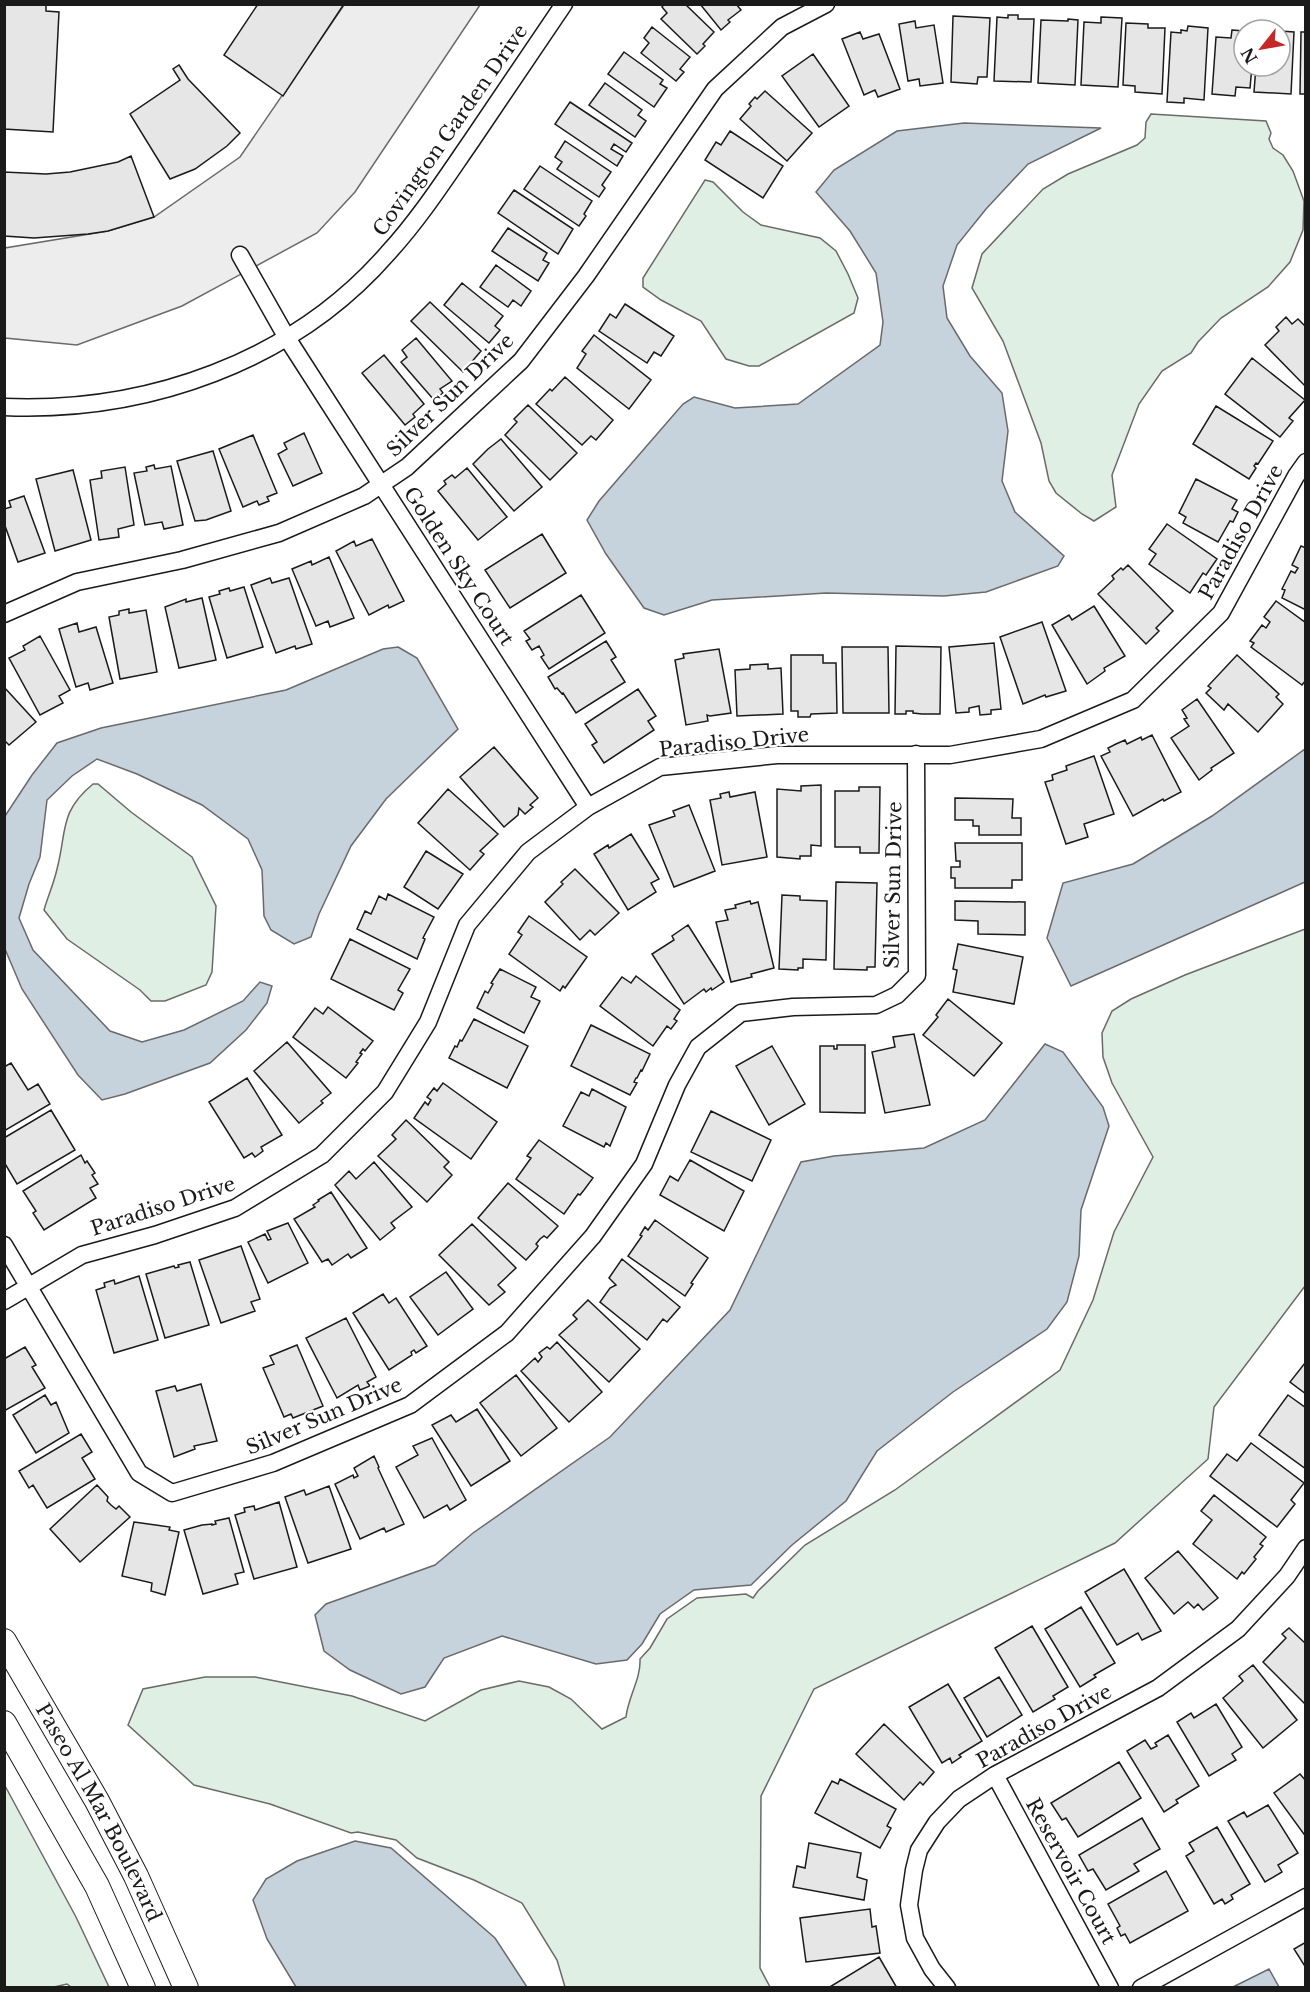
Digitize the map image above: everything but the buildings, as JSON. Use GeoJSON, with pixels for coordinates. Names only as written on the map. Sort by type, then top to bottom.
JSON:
{"type":"FeatureCollection","features":[{"type":"Feature","properties":{"kind":"main road","name":"Paseo Al Mar Boulevard"},"geometry":{"type":"LineString","coordinates":[[4,1641],[97,1801],[136,1876],[186,1988]]}},
{"type":"Feature","properties":{"kind":"main road","name":"Paseo Al Mar Boulevard"},"geometry":{"type":"LineString","coordinates":[[4,1723],[97,1886],[143,1988]]}},
{"type":"Feature","properties":{"kind":"street","name":"Covington Garden Drive"},"geometry":{"type":"LineString","coordinates":[[4,407],[84,405],[153,393],[205,377],[244,361],[287,338],[327,310],[365,278],[422,213],[564,4]]}},
{"type":"Feature","properties":{"kind":"street","name":"Silver Sun Drive"},"geometry":{"type":"LineString","coordinates":[[4,614],[78,582],[182,560],[279,533],[364,496],[407,467],[521,360],[586,276],[715,89],[782,27],[826,4]]}},
{"type":"Feature","properties":{"kind":"street","name":"Golden Sky Court"},"geometry":{"type":"LineString","coordinates":[[240,255],[287,338],[588,807]]}},
{"type":"Feature","properties":{"kind":"street","name":"Paradiso Drive"},"geometry":{"type":"LineString","coordinates":[[4,1301],[82,1255],[155,1235],[236,1208],[322,1155],[386,1092],[428,1022],[467,925],[528,852],[588,807],[660,767],[777,755],[950,754],[1041,739],[1133,700],[1221,613],[1305,462]]}},
{"type":"Feature","properties":{"kind":"street","name":"Silver Sun Drive"},"geometry":{"type":"LineString","coordinates":[[4,1245],[139,1473],[172,1493],[273,1463],[410,1405],[507,1333],[593,1236],[644,1164],[677,1085],[698,1047],[741,1013],[793,1007],[876,1005],[897,994],[917,975],[916,754]]}},
{"type":"Feature","properties":{"kind":"street","name":"Paradiso Drive"},"geometry":{"type":"LineString","coordinates":[[947,1988],[932,1969],[915,1938],[909,1905],[919,1850],[938,1822],[959,1799],[995,1776],[1167,1681],[1238,1629],[1287,1576],[1305,1548]]}},
{"type":"Feature","properties":{"kind":"street","name":"Reservoir Court"},"geometry":{"type":"LineString","coordinates":[[995,1776],[1110,1988]]}},
{"type":"Feature","properties":{"kind":"street"},"geometry":{"type":"LineString","coordinates":[[1141,1988],[1305,1897]]}},
{"type":"Feature","properties":{"kind":"green space"},"geometry":{"type":"Polygon","coordinates":[[[1151,114],[1266,121],[1271,133],[1269,139],[1273,148],[1283,155],[1293,171],[1304,201],[1303,230],[1290,262],[1268,287],[1221,318],[1198,342],[1191,353],[1162,371],[1139,404],[1112,475],[1116,507],[1094,521],[1056,493],[1049,481],[1041,443],[1003,341],[972,288],[982,254],[1043,189],[1068,174],[1137,145],[1145,138],[1146,122],[1151,114]]]}},
{"type":"Feature","properties":{"kind":"green space"},"geometry":{"type":"Polygon","coordinates":[[[705,180],[713,182],[743,212],[761,225],[820,238],[836,251],[858,298],[854,313],[759,366],[749,366],[726,359],[701,321],[661,300],[643,287],[643,278],[705,180]]]}},
{"type":"Feature","properties":{"kind":"green space"},"geometry":{"type":"Polygon","coordinates":[[[93,784],[98,784],[131,812],[192,857],[216,906],[212,972],[206,985],[165,1001],[151,1001],[140,990],[67,939],[44,910],[56,874],[69,813],[82,794],[93,784]]]}},
{"type":"Feature","properties":{"kind":"green space"},"geometry":{"type":"Polygon","coordinates":[[[1305,929],[1305,1286],[1214,1407],[1208,1459],[1115,1543],[814,1689],[761,1796],[760,1968],[770,1987],[565,1987],[557,1960],[522,1903],[474,1880],[417,1858],[396,1840],[358,1832],[351,1833],[270,1804],[194,1785],[128,1725],[143,1689],[205,1677],[255,1677],[352,1696],[425,1721],[481,1690],[519,1681],[549,1687],[571,1699],[602,1729],[626,1717],[639,1674],[640,1659],[650,1648],[667,1619],[697,1598],[746,1594],[753,1598],[805,1545],[895,1490],[1060,1370],[1093,1300],[1114,1232],[1153,1157],[1112,1083],[1103,1057],[1102,1033],[1112,1011],[1131,999],[1185,975],[1305,929]]]}},
{"type":"Feature","properties":{"kind":"green space"},"geometry":{"type":"Polygon","coordinates":[[[4,1784],[76,1917],[109,1987],[71,1987],[67,1984],[54,1987],[5,1987],[4,1784]]]}},
{"type":"Feature","properties":{"kind":"shaded area"},"geometry":{"type":"Polygon","coordinates":[[[344,5],[480,5],[355,192],[317,233],[182,306],[77,345],[5,338],[5,248],[108,231],[154,217],[240,157],[344,5]]]}},
{"type":"Feature","properties":{"kind":"shaded area"},"geometry":{"type":"Polygon","coordinates":[[[964,123],[1101,128],[1028,164],[986,209],[957,245],[943,286],[947,318],[970,356],[1002,393],[1008,431],[1002,481],[1015,512],[1064,556],[1058,566],[986,592],[944,596],[826,593],[712,600],[664,615],[644,608],[606,554],[587,520],[599,501],[683,404],[694,397],[735,408],[798,404],[880,345],[883,322],[876,273],[850,231],[816,192],[834,170],[897,131],[964,123]]]}},
{"type":"Feature","properties":{"kind":"shaded area"},"geometry":{"type":"Polygon","coordinates":[[[398,647],[417,658],[458,729],[386,799],[351,846],[319,914],[311,937],[294,944],[271,930],[264,916],[262,870],[248,839],[202,805],[137,774],[97,759],[72,776],[47,800],[40,857],[19,918],[33,950],[110,1031],[142,1042],[184,1030],[243,1001],[260,982],[272,986],[267,1003],[246,1030],[210,1063],[102,1100],[78,1075],[22,989],[5,949],[5,816],[57,743],[101,728],[286,690],[383,649],[398,647]]]}},
{"type":"Feature","properties":{"kind":"shaded area"},"geometry":{"type":"Polygon","coordinates":[[[1305,749],[1305,882],[1071,986],[1047,938],[1063,883],[1133,864],[1212,816],[1305,749]]]}},
{"type":"Feature","properties":{"kind":"shaded area"},"geometry":{"type":"Polygon","coordinates":[[[1045,1044],[1063,1052],[1103,1107],[1109,1126],[1081,1210],[1079,1256],[1067,1302],[1047,1329],[953,1392],[877,1451],[846,1501],[792,1545],[751,1585],[694,1590],[660,1614],[642,1644],[627,1660],[596,1664],[502,1636],[444,1658],[425,1687],[401,1694],[350,1670],[324,1651],[315,1615],[326,1604],[435,1565],[473,1533],[610,1437],[730,1310],[801,1162],[834,1156],[924,1148],[985,1120],[1045,1044]]]}},
{"type":"Feature","properties":{"kind":"shaded area"},"geometry":{"type":"Polygon","coordinates":[[[355,1841],[391,1848],[495,1938],[527,1987],[296,1987],[267,1939],[253,1900],[266,1879],[297,1861],[355,1841]]]}},
{"type":"Feature","properties":{"kind":"shaded area"},"geometry":{"type":"Polygon","coordinates":[[[1269,1969],[1279,1987],[1233,1987],[1269,1969]]]}}]}
